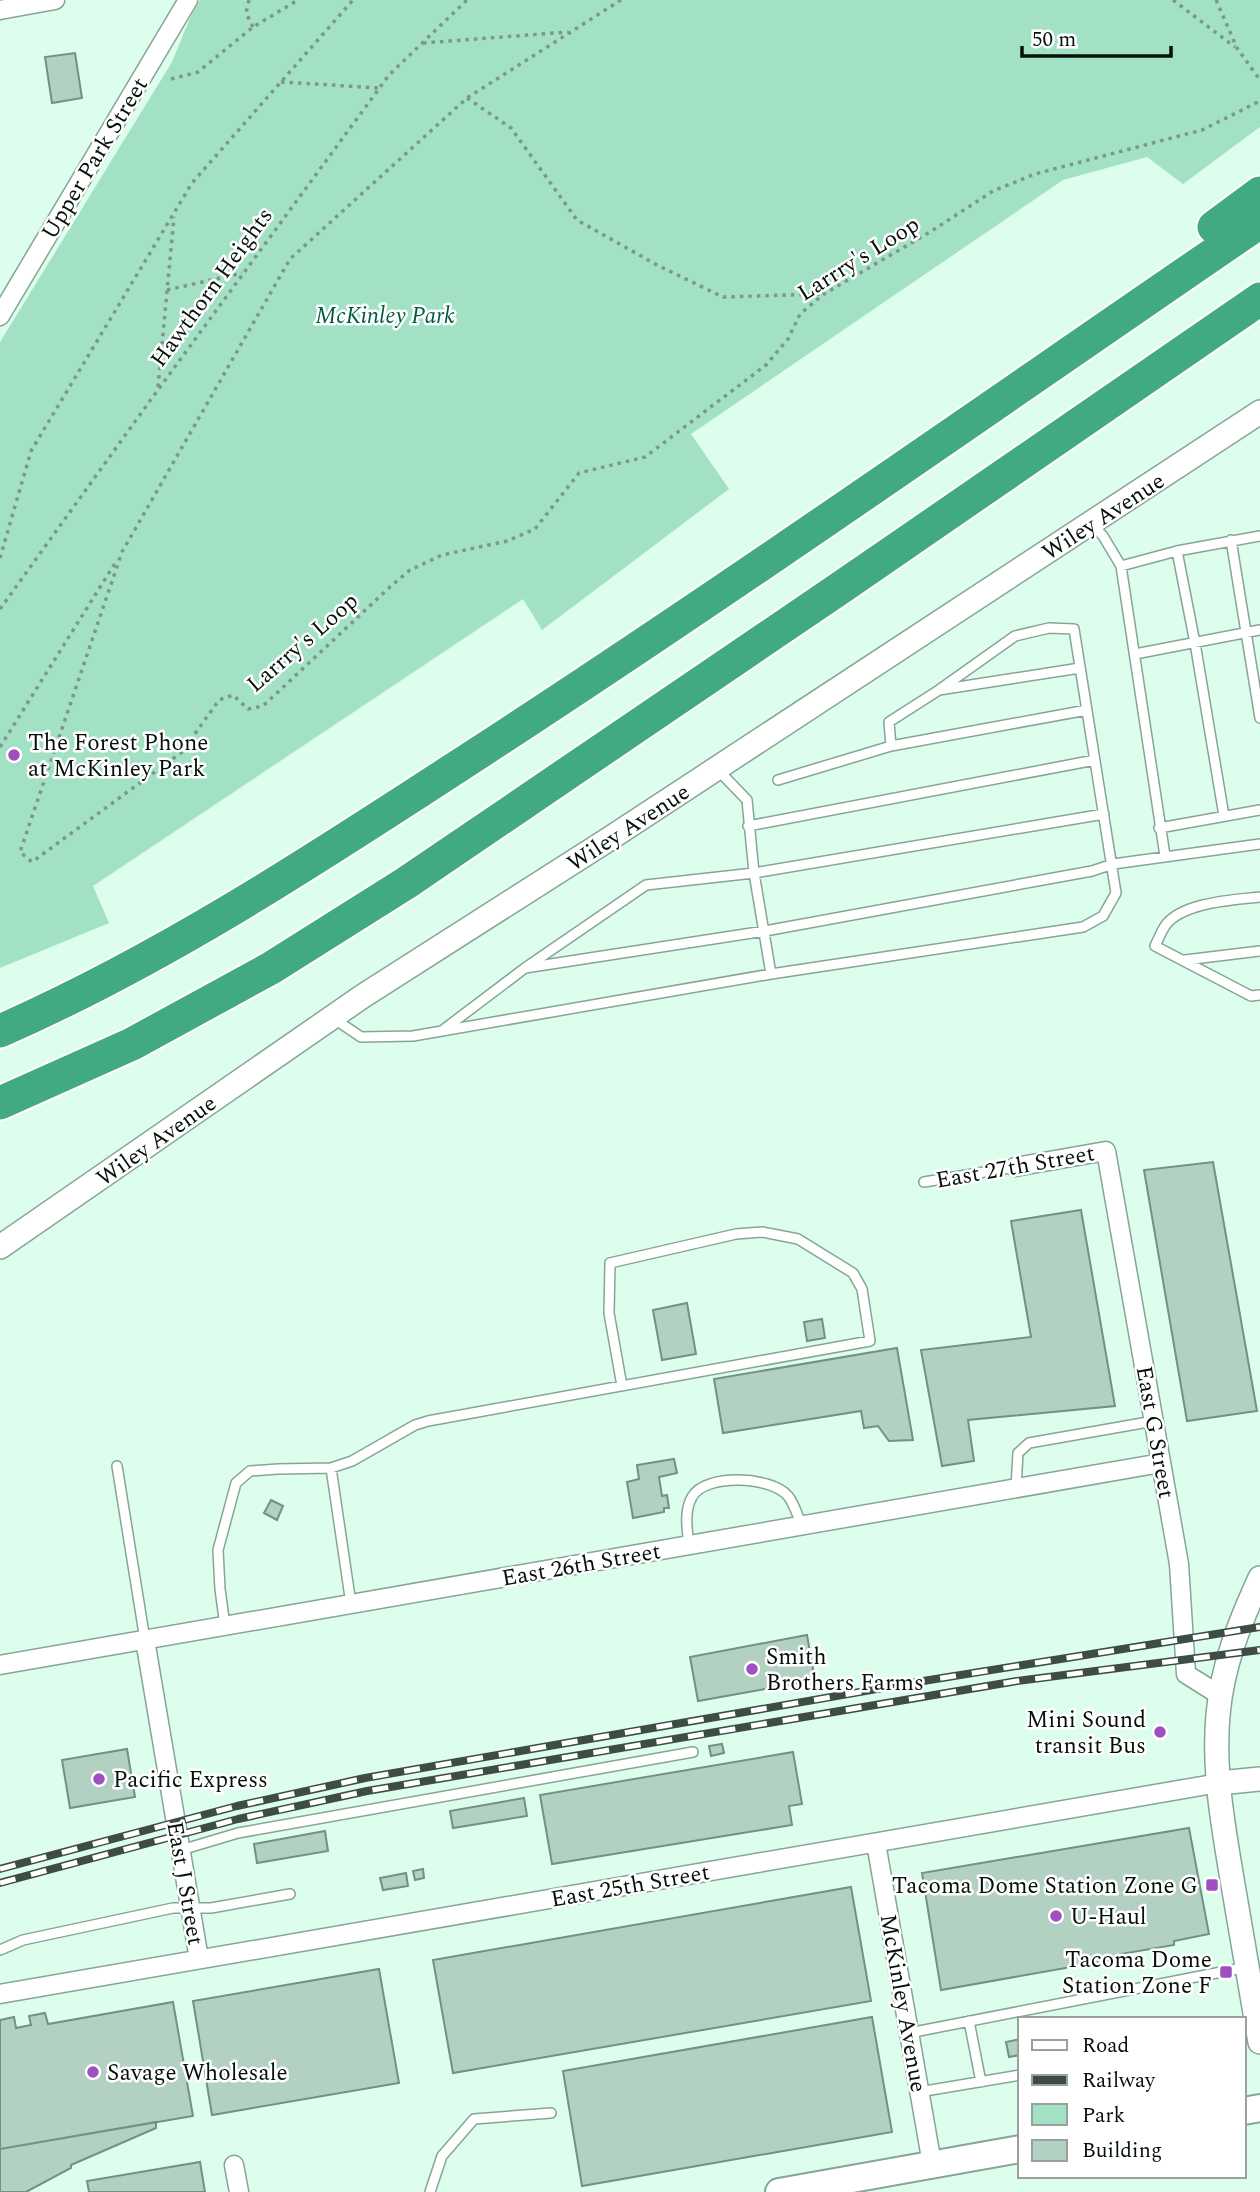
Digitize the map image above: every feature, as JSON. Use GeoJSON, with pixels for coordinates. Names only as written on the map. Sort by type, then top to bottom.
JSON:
{"type":"FeatureCollection","features":[{"type":"Feature","properties":{"kind":"highway"},"geometry":{"type":"LineString","coordinates":[[600,673],[1260,194]]}},
{"type":"Feature","properties":{"kind":"highway"},"geometry":{"type":"LineString","coordinates":[[0,1031],[63,1003],[208,925],[347,839],[600,673],[1260,222]]}},
{"type":"Feature","properties":{"kind":"highway"},"geometry":{"type":"LineString","coordinates":[[0,1103],[132,1044],[271,968],[372,904],[835,592],[1260,299]]}},
{"type":"Feature","properties":{"kind":"highway"},"geometry":{"type":"LineString","coordinates":[[1215,330],[1260,321]]}},
{"type":"Feature","properties":{"kind":"main road"},"geometry":{"type":"LineString","coordinates":[[779,2192],[1018,2149]]}},
{"type":"Feature","properties":{"kind":"street"},"geometry":{"type":"LineString","coordinates":[[0,9],[55,0]]}},
{"type":"Feature","properties":{"kind":"street","name":"Upper Park Street"},"geometry":{"type":"LineString","coordinates":[[0,316],[188,0]]}},
{"type":"Feature","properties":{"kind":"street","name":"Wiley Avenue"},"geometry":{"type":"LineString","coordinates":[[0,1247],[332,1017],[717,769],[1260,412]]}},
{"type":"Feature","properties":{"kind":"street","name":"East 27th Street"},"geometry":{"type":"LineString","coordinates":[[1015,1167],[1106,1151]]}},
{"type":"Feature","properties":{"kind":"street","name":"East G Street"},"geometry":{"type":"LineString","coordinates":[[1106,1151],[1179,1564],[1186,1674],[1221,1696]]}},
{"type":"Feature","properties":{"kind":"street","name":"East 26th Street"},"geometry":{"type":"LineString","coordinates":[[0,1665],[1161,1463]]}},
{"type":"Feature","properties":{"kind":"street"},"geometry":{"type":"LineString","coordinates":[[1257,2037],[1257,2010],[1247,1968],[1222,1818],[1217,1750],[1218,1714],[1230,1651],[1260,1578]]}},
{"type":"Feature","properties":{"kind":"street","name":"East J Street"},"geometry":{"type":"LineString","coordinates":[[145,1640],[199,1959]]}},
{"type":"Feature","properties":{"kind":"street","name":"East 25th Street"},"geometry":{"type":"LineString","coordinates":[[0,1994],[1219,1783],[1260,1779]]}},
{"type":"Feature","properties":{"kind":"street","name":"McKinley Avenue"},"geometry":{"type":"LineString","coordinates":[[876,1843],[932,2164]]}},
{"type":"Feature","properties":{"kind":"street"},"geometry":{"type":"LineString","coordinates":[[234,2165],[239,2192]]}},
{"type":"Feature","properties":{"kind":"lane"},"geometry":{"type":"LineString","coordinates":[[1091,523],[1103,536],[1121,566],[1165,856]]}},
{"type":"Feature","properties":{"kind":"lane"},"geometry":{"type":"LineString","coordinates":[[1121,566],[1177,551],[1260,536]]}},
{"type":"Feature","properties":{"kind":"lane"},"geometry":{"type":"LineString","coordinates":[[1231,540],[1260,718]]}},
{"type":"Feature","properties":{"kind":"lane"},"geometry":{"type":"LineString","coordinates":[[1177,551],[1224,816]]}},
{"type":"Feature","properties":{"kind":"lane"},"geometry":{"type":"LineString","coordinates":[[332,1017],[361,1037],[413,1036],[771,974],[1083,927],[1103,916],[1116,893],[1074,629],[1049,628],[1015,636],[889,722],[891,746]]}},
{"type":"Feature","properties":{"kind":"lane"},"geometry":{"type":"LineString","coordinates":[[1135,654],[1260,631]]}},
{"type":"Feature","properties":{"kind":"lane"},"geometry":{"type":"LineString","coordinates":[[939,690],[1080,668]]}},
{"type":"Feature","properties":{"kind":"lane"},"geometry":{"type":"LineString","coordinates":[[778,780],[891,746],[1087,710]]}},
{"type":"Feature","properties":{"kind":"lane"},"geometry":{"type":"LineString","coordinates":[[748,826],[1095,760]]}},
{"type":"Feature","properties":{"kind":"lane"},"geometry":{"type":"LineString","coordinates":[[717,769],[747,800],[754,873],[771,974]]}},
{"type":"Feature","properties":{"kind":"lane"},"geometry":{"type":"LineString","coordinates":[[1159,828],[1260,810]]}},
{"type":"Feature","properties":{"kind":"lane"},"geometry":{"type":"LineString","coordinates":[[442,1031],[525,968],[646,885],[754,873],[1104,814]]}},
{"type":"Feature","properties":{"kind":"lane"},"geometry":{"type":"LineString","coordinates":[[525,968],[765,931],[1092,871],[1113,864],[1260,844]]}},
{"type":"Feature","properties":{"kind":"lane"},"geometry":{"type":"LineString","coordinates":[[1260,897],[1209,903],[1184,912],[1166,924],[1155,946],[1251,996],[1260,995]]}},
{"type":"Feature","properties":{"kind":"lane"},"geometry":{"type":"LineString","coordinates":[[1184,960],[1260,951]]}},
{"type":"Feature","properties":{"kind":"lane","name":"East 27th Street"},"geometry":{"type":"LineString","coordinates":[[924,1182],[1015,1167]]}},
{"type":"Feature","properties":{"kind":"lane"},"geometry":{"type":"LineString","coordinates":[[225,1626],[218,1550],[236,1483],[250,1471],[331,1468],[352,1461],[415,1425],[870,1341],[862,1289],[853,1273],[798,1239],[762,1232],[736,1234],[610,1263],[609,1313],[622,1386]]}},
{"type":"Feature","properties":{"kind":"lane"},"geometry":{"type":"LineString","coordinates":[[1016,1488],[1018,1453],[1029,1443],[1154,1421]]}},
{"type":"Feature","properties":{"kind":"lane"},"geometry":{"type":"LineString","coordinates":[[117,1466],[145,1640]]}},
{"type":"Feature","properties":{"kind":"lane"},"geometry":{"type":"LineString","coordinates":[[331,1468],[351,1604]]}},
{"type":"Feature","properties":{"kind":"lane"},"geometry":{"type":"LineString","coordinates":[[689,1545],[687,1509],[693,1493],[707,1484],[746,1479],[769,1485],[788,1495],[802,1526]]}},
{"type":"Feature","properties":{"kind":"lane"},"geometry":{"type":"LineString","coordinates":[[181,1850],[238,1833],[693,1752]]}},
{"type":"Feature","properties":{"kind":"lane"},"geometry":{"type":"LineString","coordinates":[[0,1950],[23,1940],[173,1908],[211,1908],[290,1894]]}},
{"type":"Feature","properties":{"kind":"lane"},"geometry":{"type":"LineString","coordinates":[[909,2033],[1247,1968]]}},
{"type":"Feature","properties":{"kind":"lane"},"geometry":{"type":"LineString","coordinates":[[969,2021],[981,2082]]}},
{"type":"Feature","properties":{"kind":"lane"},"geometry":{"type":"LineString","coordinates":[[919,2092],[1018,2075]]}},
{"type":"Feature","properties":{"kind":"lane"},"geometry":{"type":"LineString","coordinates":[[430,2192],[442,2156],[474,2119],[551,2113]]}},
{"type":"Feature","properties":{"kind":"path"},"geometry":{"type":"LineString","coordinates":[[249,0],[246,13],[253,27]]}},
{"type":"Feature","properties":{"kind":"path"},"geometry":{"type":"LineString","coordinates":[[171,79],[198,72],[253,27],[298,0]]}},
{"type":"Feature","properties":{"kind":"path"},"geometry":{"type":"LineString","coordinates":[[0,558],[31,451],[192,183],[353,0]]}},
{"type":"Feature","properties":{"kind":"path","name":"Hawthorn Heights"},"geometry":{"type":"LineString","coordinates":[[0,610],[388,75],[467,0]]}},
{"type":"Feature","properties":{"kind":"path","name":"Larrry's Loop"},"geometry":{"type":"LineString","coordinates":[[621,0],[467,98],[290,258],[122,552],[20,852],[32,862],[182,752],[219,700],[233,695],[248,709],[263,706],[410,570],[442,555],[507,541],[534,529],[579,473],[645,457],[765,365],[788,339],[800,314],[824,294],[930,232],[993,191],[1035,174],[1202,130],[1260,98]]}},
{"type":"Feature","properties":{"kind":"path"},"geometry":{"type":"LineString","coordinates":[[1174,0],[1237,48]]}},
{"type":"Feature","properties":{"kind":"path"},"geometry":{"type":"LineString","coordinates":[[1216,0],[1237,48],[1260,80]]}},
{"type":"Feature","properties":{"kind":"path"},"geometry":{"type":"LineString","coordinates":[[422,43],[570,32]]}},
{"type":"Feature","properties":{"kind":"path"},"geometry":{"type":"LineString","coordinates":[[281,82],[379,88]]}},
{"type":"Feature","properties":{"kind":"path"},"geometry":{"type":"LineString","coordinates":[[467,98],[511,128],[577,220],[657,265],[723,297],[824,294]]}},
{"type":"Feature","properties":{"kind":"path"},"geometry":{"type":"LineString","coordinates":[[158,389],[174,213]]}},
{"type":"Feature","properties":{"kind":"path"},"geometry":{"type":"LineString","coordinates":[[167,290],[244,272]]}},
{"type":"Feature","properties":{"kind":"path"},"geometry":{"type":"LineString","coordinates":[[0,747],[122,552]]}},
{"type":"Feature","properties":{"kind":"green space","name":"McKinley Park"},"geometry":{"type":"Polygon","coordinates":[[[200,0],[1260,0],[1260,127],[1183,184],[1147,157],[1063,180],[691,434],[729,489],[542,630],[523,599],[93,886],[109,923],[0,968],[0,342],[172,62],[200,0]]]}},
{"type":"Feature","properties":{"kind":"building"},"geometry":{"type":"Polygon","coordinates":[[[75,53],[82,98],[52,103],[45,57],[75,53]]]}},
{"type":"Feature","properties":{"kind":"building"},"geometry":{"type":"Polygon","coordinates":[[[1213,1162],[1257,1411],[1187,1421],[1144,1170],[1213,1162]]]}},
{"type":"Feature","properties":{"kind":"building"},"geometry":{"type":"Polygon","coordinates":[[[1081,1210],[1115,1406],[968,1420],[974,1461],[942,1466],[921,1350],[1031,1337],[1011,1221],[1081,1210]]]}},
{"type":"Feature","properties":{"kind":"building"},"geometry":{"type":"Polygon","coordinates":[[[687,1303],[696,1354],[662,1360],[653,1310],[687,1303]]]}},
{"type":"Feature","properties":{"kind":"building"},"geometry":{"type":"Polygon","coordinates":[[[822,1319],[825,1338],[807,1341],[804,1322],[822,1319]]]}},
{"type":"Feature","properties":{"kind":"building"},"geometry":{"type":"Polygon","coordinates":[[[897,1348],[913,1440],[889,1441],[878,1426],[864,1428],[861,1411],[723,1433],[714,1379],[897,1348]]]}},
{"type":"Feature","properties":{"kind":"building"},"geometry":{"type":"Polygon","coordinates":[[[674,1459],[677,1473],[659,1477],[662,1496],[667,1495],[669,1508],[664,1508],[664,1512],[633,1518],[627,1482],[639,1479],[637,1465],[674,1459]]]}},
{"type":"Feature","properties":{"kind":"building"},"geometry":{"type":"Polygon","coordinates":[[[271,1500],[283,1506],[277,1520],[264,1513],[271,1500]]]}},
{"type":"Feature","properties":{"kind":"building","name":"Smith Brothers Farms"},"geometry":{"type":"Polygon","coordinates":[[[807,1635],[815,1680],[698,1701],[690,1657],[807,1635]]]}},
{"type":"Feature","properties":{"kind":"building"},"geometry":{"type":"Polygon","coordinates":[[[722,1744],[724,1753],[711,1756],[709,1746],[722,1744]]]}},
{"type":"Feature","properties":{"kind":"building","name":"Pacific Express"},"geometry":{"type":"Polygon","coordinates":[[[127,1749],[135,1797],[70,1808],[62,1760],[127,1749]]]}},
{"type":"Feature","properties":{"kind":"building"},"geometry":{"type":"Polygon","coordinates":[[[793,1752],[802,1804],[789,1806],[792,1825],[552,1864],[540,1795],[793,1752]]]}},
{"type":"Feature","properties":{"kind":"building"},"geometry":{"type":"Polygon","coordinates":[[[524,1798],[527,1816],[453,1828],[450,1811],[524,1798]]]}},
{"type":"Feature","properties":{"kind":"building"},"geometry":{"type":"Polygon","coordinates":[[[1189,1828],[1209,1934],[1174,1941],[1174,1945],[1121,1954],[1122,1958],[941,1990],[922,1873],[1189,1828]]]}},
{"type":"Feature","properties":{"kind":"building"},"geometry":{"type":"Polygon","coordinates":[[[325,1831],[328,1851],[257,1863],[254,1844],[325,1831]]]}},
{"type":"Feature","properties":{"kind":"building"},"geometry":{"type":"Polygon","coordinates":[[[423,1869],[424,1878],[415,1880],[413,1871],[423,1869]]]}},
{"type":"Feature","properties":{"kind":"building"},"geometry":{"type":"Polygon","coordinates":[[[406,1873],[408,1886],[383,1890],[380,1878],[406,1873]]]}},
{"type":"Feature","properties":{"kind":"building"},"geometry":{"type":"Polygon","coordinates":[[[851,1887],[871,2001],[453,2073],[433,1960],[851,1887]]]}},
{"type":"Feature","properties":{"kind":"building"},"geometry":{"type":"Polygon","coordinates":[[[379,1969],[399,2083],[212,2115],[193,2001],[379,1969]]]}},
{"type":"Feature","properties":{"kind":"building","name":"Savage Wholesale"},"geometry":{"type":"Polygon","coordinates":[[[173,2002],[193,2116],[0,2149],[0,2020],[14,2017],[16,2028],[31,2025],[29,2016],[45,2013],[48,2024],[173,2002]]]}},
{"type":"Feature","properties":{"kind":"building"},"geometry":{"type":"Polygon","coordinates":[[[872,2017],[892,2132],[582,2186],[563,2071],[872,2017]]]}},
{"type":"Feature","properties":{"kind":"building"},"geometry":{"type":"Polygon","coordinates":[[[1018,2039],[1018,2055],[1009,2057],[1006,2042],[1018,2039]]]}},
{"type":"Feature","properties":{"kind":"building"},"geometry":{"type":"Polygon","coordinates":[[[156,2122],[156,2128],[71,2165],[71,2168],[26,2192],[0,2192],[0,2149],[156,2122]]]}},
{"type":"Feature","properties":{"kind":"building"},"geometry":{"type":"Polygon","coordinates":[[[200,2162],[205,2192],[89,2192],[87,2181],[200,2162]]]}},
{"type":"Feature","properties":{"kind":"railway"},"geometry":{"type":"LineString","coordinates":[[0,1869],[237,1806],[365,1778],[917,1682],[1260,1627]]}},
{"type":"Feature","properties":{"kind":"railway"},"geometry":{"type":"LineString","coordinates":[[0,1883],[238,1819],[367,1791],[1017,1681],[1260,1650]]}},
{"type":"Feature","properties":{"kind":"place","name":"The Forest Phone at McKinley Park"},"geometry":{"type":"Point","coordinates":[14,755]}},
{"type":"Feature","properties":{"kind":"place","name":"Smith Brothers Farms"},"geometry":{"type":"Point","coordinates":[752,1669]}},
{"type":"Feature","properties":{"kind":"place","name":"Mini Sound transit Bus"},"geometry":{"type":"Point","coordinates":[1160,1732]}},
{"type":"Feature","properties":{"kind":"place","name":"Pacific Express"},"geometry":{"type":"Point","coordinates":[99,1779]}},
{"type":"Feature","properties":{"kind":"place","name":"Tacoma Dome Station Zone G"},"geometry":{"type":"Point","coordinates":[1212,1885]}},
{"type":"Feature","properties":{"kind":"place","name":"U-Haul"},"geometry":{"type":"Point","coordinates":[1056,1916]}},
{"type":"Feature","properties":{"kind":"place","name":"Tacoma Dome Station Zone F"},"geometry":{"type":"Point","coordinates":[1226,1972]}},
{"type":"Feature","properties":{"kind":"place","name":"Savage Wholesale"},"geometry":{"type":"Point","coordinates":[93,2072]}}]}
